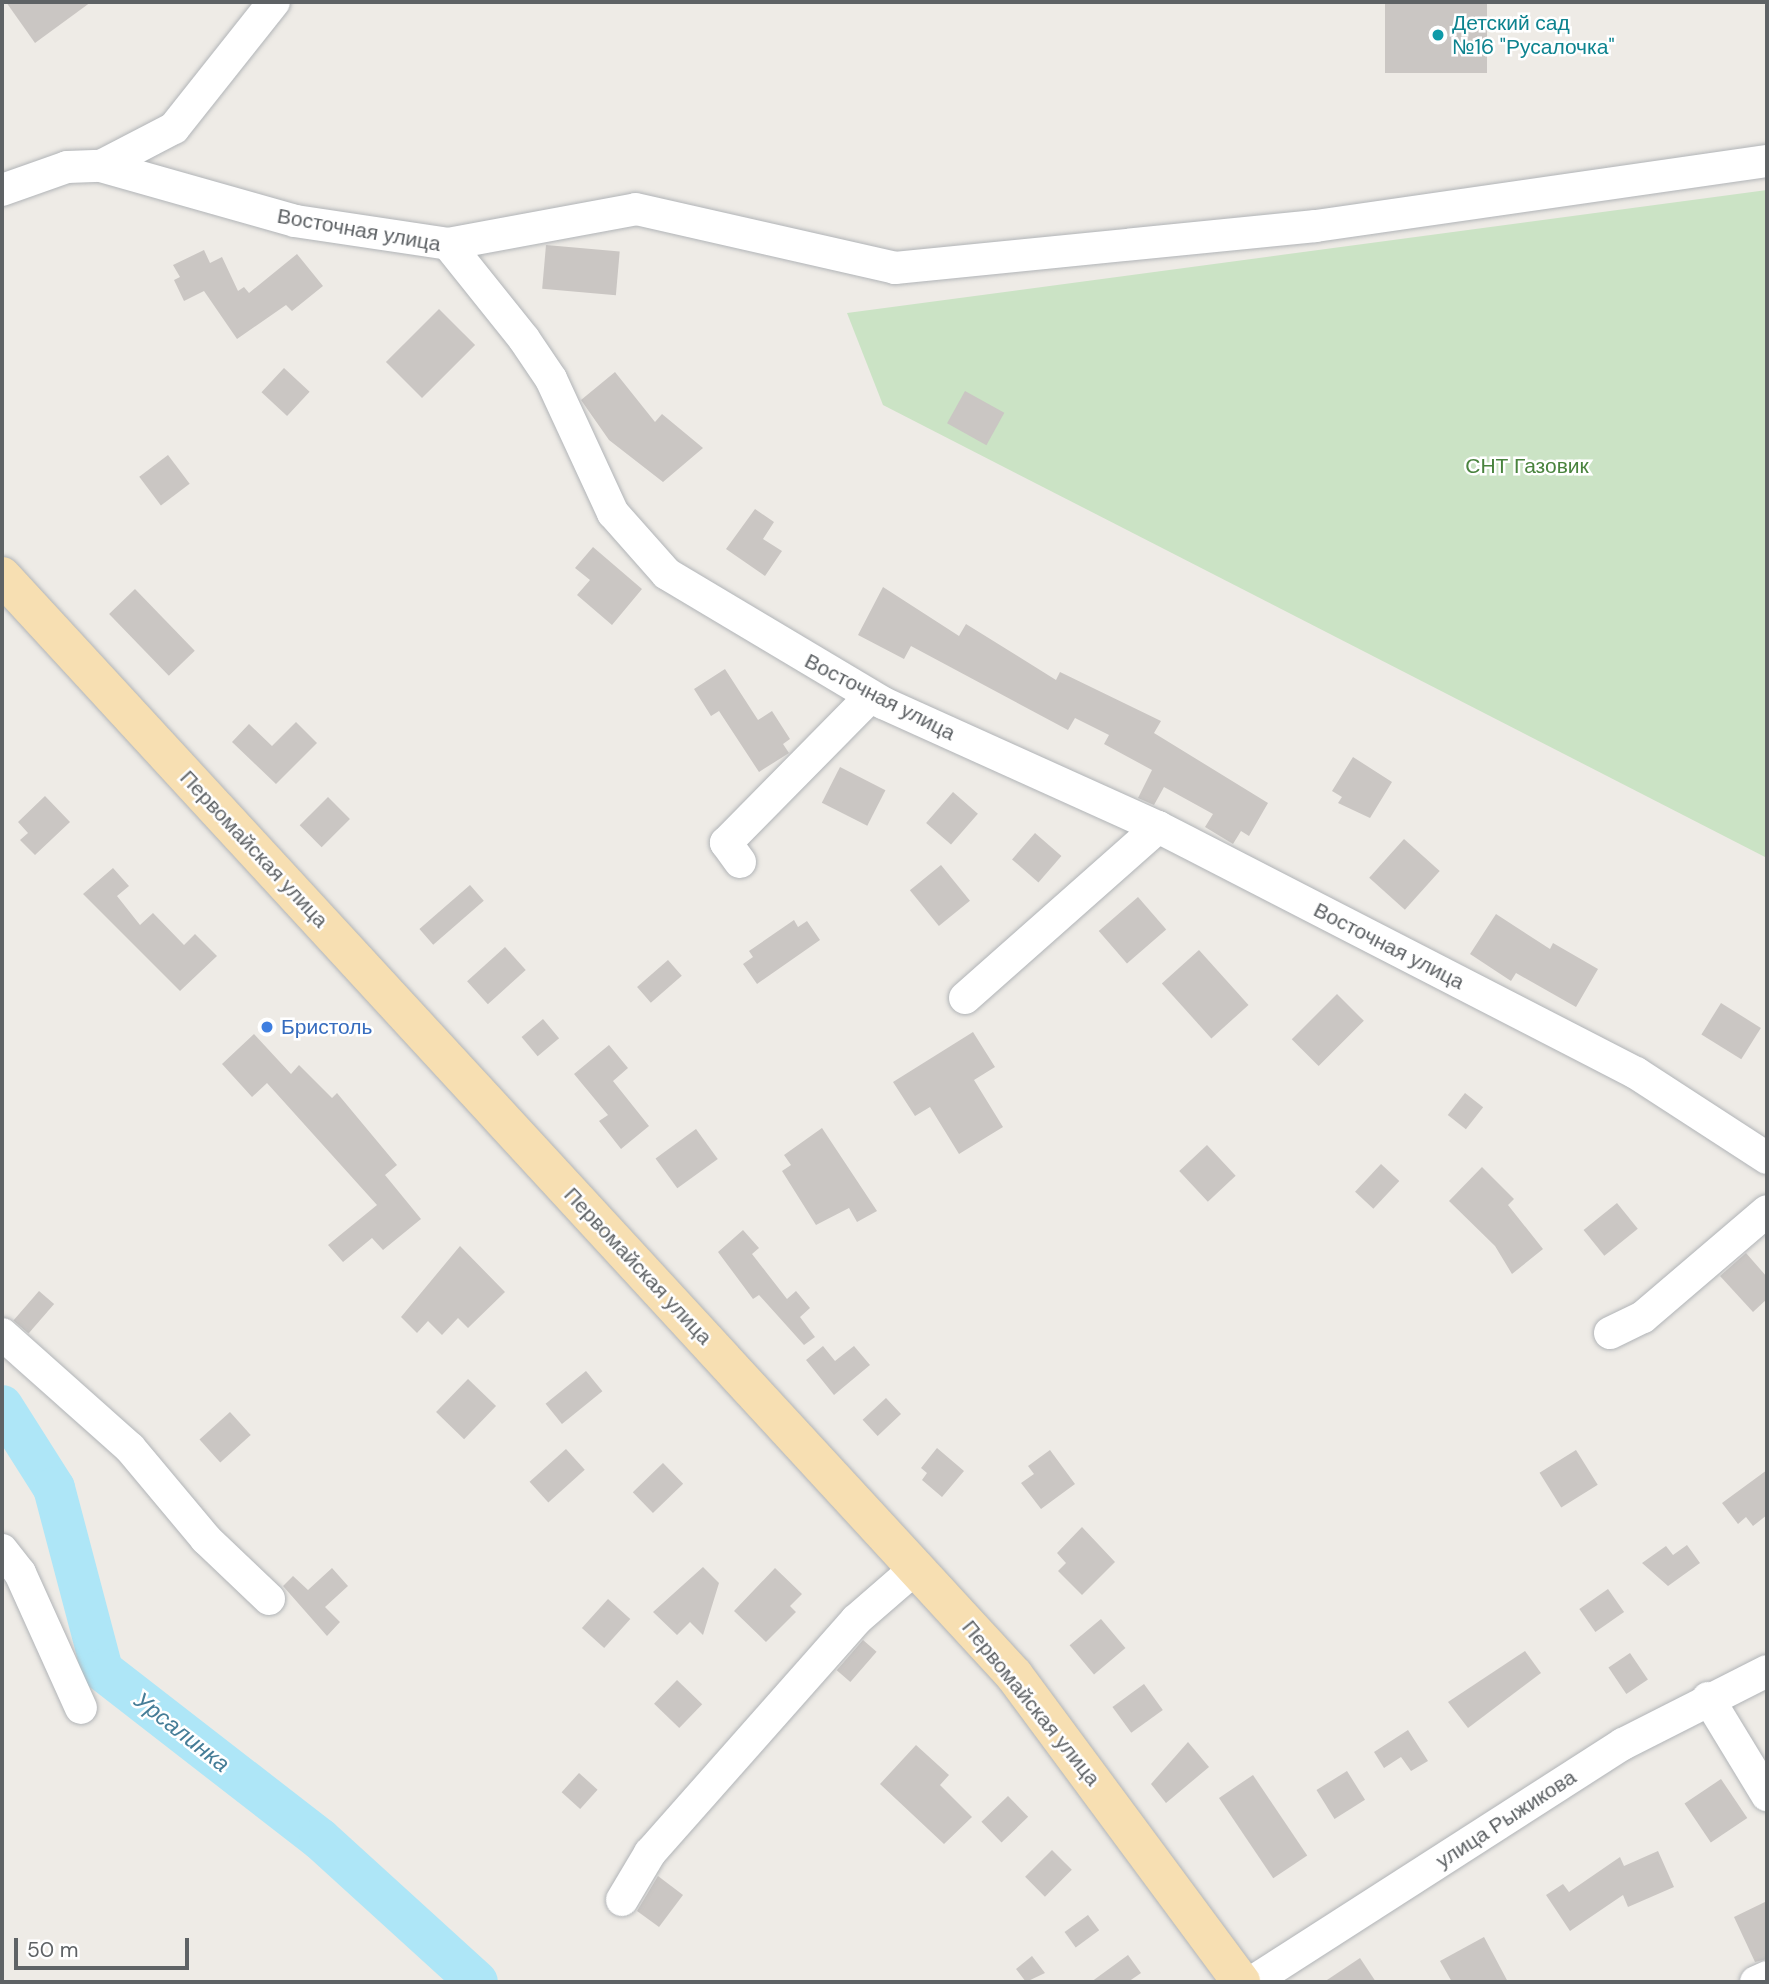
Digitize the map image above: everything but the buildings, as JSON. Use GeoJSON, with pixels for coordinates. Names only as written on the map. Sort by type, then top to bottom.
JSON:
{"type":"FeatureCollection","features":[{"type":"Feature","properties":{"kind":"main road","name":"Первомайская улица"},"geometry":{"type":"LineString","coordinates":[[8,592],[1014,1675],[1241,1982]]}},
{"type":"Feature","properties":{"kind":"street"},"geometry":{"type":"LineString","coordinates":[[2,190],[67,167],[101,166],[174,128],[274,2]]}},
{"type":"Feature","properties":{"kind":"street"},"geometry":{"type":"LineString","coordinates":[[448,244],[636,209],[895,268],[1316,226],[1767,161]]}},
{"type":"Feature","properties":{"kind":"street","name":"Восточная улица"},"geometry":{"type":"LineString","coordinates":[[101,166],[295,221],[448,244],[551,379],[613,513],[635,544],[667,574],[871,696],[1158,827],[1636,1073],[1767,1158]]}},
{"type":"Feature","properties":{"kind":"street"},"geometry":{"type":"LineString","coordinates":[[740,862],[726,843],[871,696]]}},
{"type":"Feature","properties":{"kind":"street"},"geometry":{"type":"LineString","coordinates":[[965,999],[1158,827]]}},
{"type":"Feature","properties":{"kind":"street"},"geometry":{"type":"LineString","coordinates":[[1611,1333],[1643,1317],[1767,1211]]}},
{"type":"Feature","properties":{"kind":"street"},"geometry":{"type":"LineString","coordinates":[[2,1334],[130,1448],[206,1539],[269,1600]]}},
{"type":"Feature","properties":{"kind":"street"},"geometry":{"type":"LineString","coordinates":[[2,1550],[20,1573],[81,1708]]}},
{"type":"Feature","properties":{"kind":"street"},"geometry":{"type":"LineString","coordinates":[[622,1900],[650,1853],[856,1620],[916,1568]]}},
{"type":"Feature","properties":{"kind":"street","name":"улица Рыжикова"},"geometry":{"type":"LineString","coordinates":[[1252,1982],[1623,1744],[1707,1698],[1767,1671]]}},
{"type":"Feature","properties":{"kind":"street"},"geometry":{"type":"LineString","coordinates":[[1707,1698],[1767,1795]]}},
{"type":"Feature","properties":{"kind":"street"},"geometry":{"type":"LineString","coordinates":[[1756,1982],[1767,1977]]}},
{"type":"Feature","properties":{"kind":"green space","name":"СНТ Газовик"},"geometry":{"type":"Polygon","coordinates":[[[1767,190],[1767,858],[883,405],[847,313],[1767,190]]]}},
{"type":"Feature","properties":{"kind":"waterway","name":"Урсалинка"},"geometry":{"type":"LineString","coordinates":[[2,1406],[54,1488],[102,1670],[320,1839],[477,1982]]}},
{"type":"Feature","properties":{"kind":"place","name":"Детский сад №16 \"Русалочка\""},"geometry":{"type":"Point","coordinates":[1438,35]}},
{"type":"Feature","properties":{"kind":"place","name":"Бристоль"},"geometry":{"type":"Point","coordinates":[267,1027]}}]}
